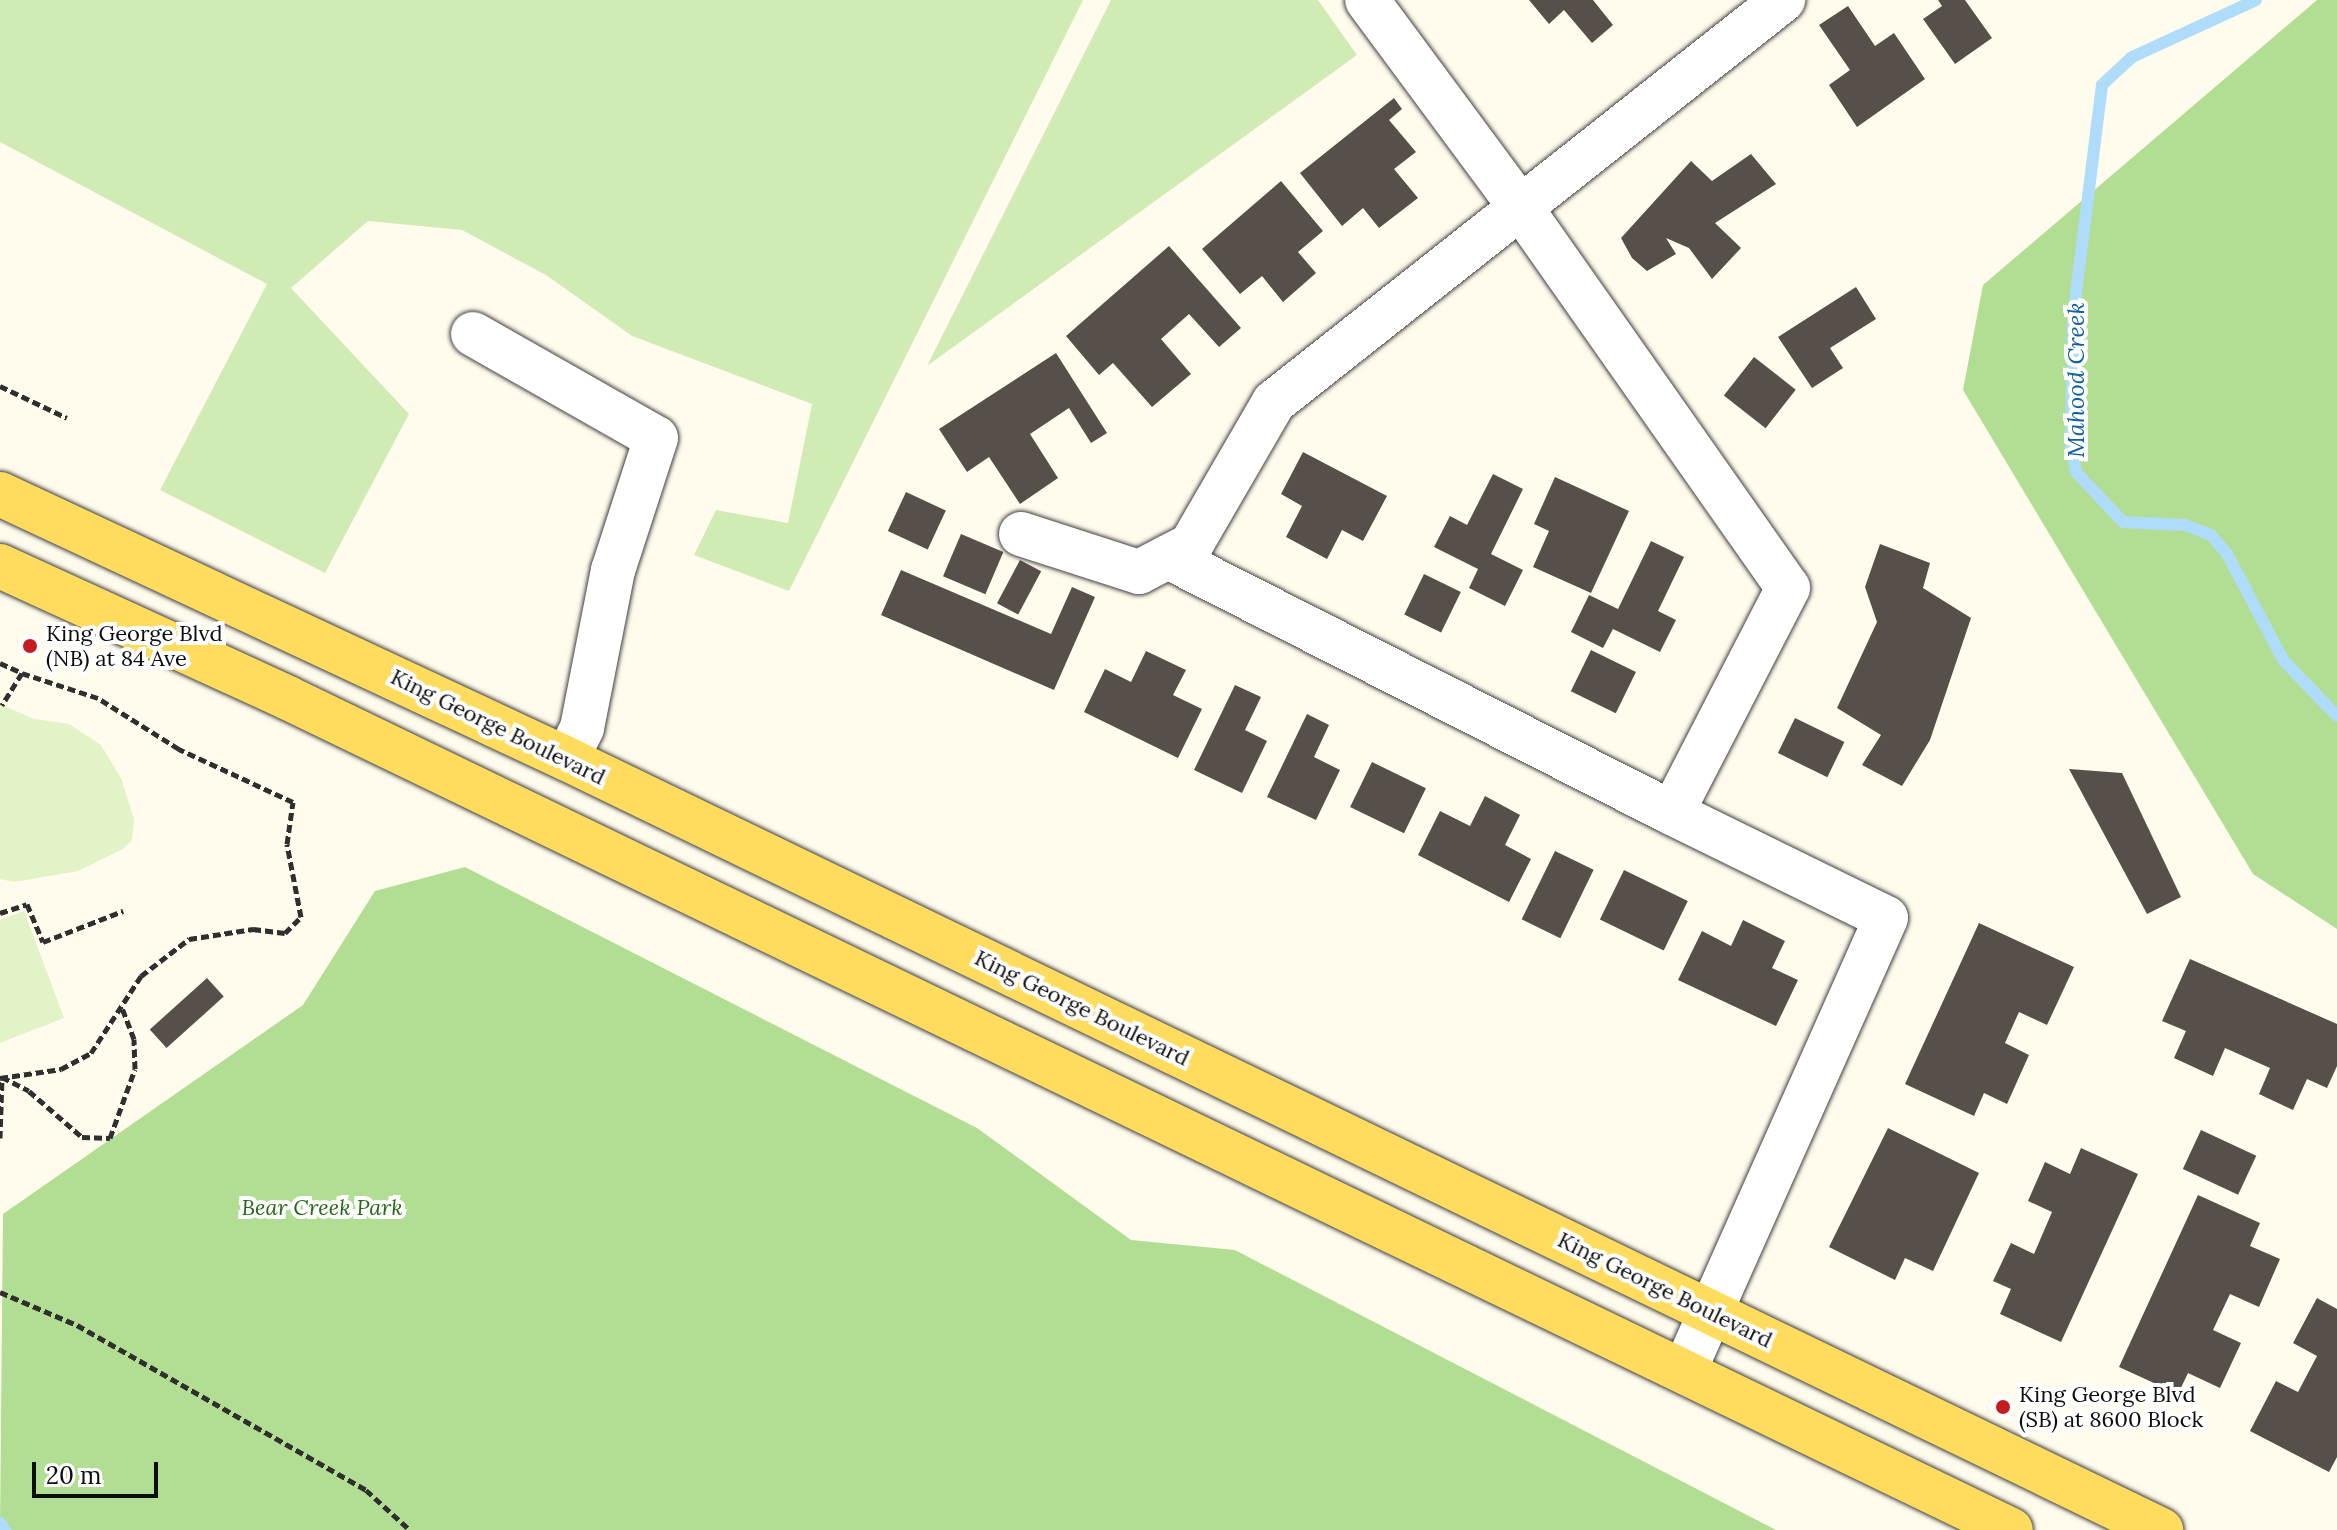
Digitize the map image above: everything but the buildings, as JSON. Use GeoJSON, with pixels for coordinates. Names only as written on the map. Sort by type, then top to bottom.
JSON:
{"type":"FeatureCollection","features":[{"type":"Feature","properties":{"kind":"main road","name":"King George Boulevard"},"geometry":{"type":"LineString","coordinates":[[0,494],[567,759],[2161,1530]]}},
{"type":"Feature","properties":{"kind":"main road"},"geometry":{"type":"LineString","coordinates":[[0,566],[288,698],[2011,1530]]}},
{"type":"Feature","properties":{"kind":"lane"},"geometry":{"type":"LineString","coordinates":[[1367,0],[1521,208],[1788,588],[1672,813]]}},
{"type":"Feature","properties":{"kind":"lane"},"geometry":{"type":"LineString","coordinates":[[1021,534],[1139,572],[1191,545],[1274,402],[1783,0]]}},
{"type":"Feature","properties":{"kind":"lane"},"geometry":{"type":"LineString","coordinates":[[473,334],[656,438],[613,570],[582,728],[567,759]]}},
{"type":"Feature","properties":{"kind":"lane"},"geometry":{"type":"LineString","coordinates":[[1168,557],[1886,918],[1684,1371]]}},
{"type":"Feature","properties":{"kind":"path"},"geometry":{"type":"LineString","coordinates":[[0,386],[67,418]]}},
{"type":"Feature","properties":{"kind":"path"},"geometry":{"type":"LineString","coordinates":[[0,663],[98,698],[179,749],[293,802],[287,844],[301,897],[301,917],[285,933],[253,929],[189,939],[141,976],[91,1053],[61,1069],[1,1078]]}},
{"type":"Feature","properties":{"kind":"path"},"geometry":{"type":"LineString","coordinates":[[2,705],[22,673]]}},
{"type":"Feature","properties":{"kind":"path"},"geometry":{"type":"LineString","coordinates":[[0,913],[27,904],[43,942],[123,911]]}},
{"type":"Feature","properties":{"kind":"path"},"geometry":{"type":"LineString","coordinates":[[1,1078],[29,1091],[82,1137],[95,1142],[110,1138],[135,1069],[134,1039],[120,1004]]}},
{"type":"Feature","properties":{"kind":"path"},"geometry":{"type":"LineString","coordinates":[[0,1138],[1,1078]]}},
{"type":"Feature","properties":{"kind":"path"},"geometry":{"type":"LineString","coordinates":[[0,1292],[77,1325],[366,1490],[410,1530]]}},
{"type":"Feature","properties":{"kind":"green space"},"geometry":{"type":"Polygon","coordinates":[[[0,0],[1083,0],[789,591],[694,555],[716,510],[788,523],[812,404],[632,336],[546,275],[462,230],[368,221],[291,288],[409,414],[325,573],[160,490],[267,284],[0,142],[0,0]]]}},
{"type":"Feature","properties":{"kind":"green space"},"geometry":{"type":"Polygon","coordinates":[[[1111,0],[1318,0],[1357,55],[927,366],[1111,0]]]}},
{"type":"Feature","properties":{"kind":"green space"},"geometry":{"type":"Polygon","coordinates":[[[2317,0],[2337,0],[2337,929],[2253,874],[1963,390],[1983,285],[2317,0]]]}},
{"type":"Feature","properties":{"kind":"green space"},"geometry":{"type":"Polygon","coordinates":[[[0,704],[34,719],[69,724],[101,745],[122,780],[134,820],[132,840],[123,849],[78,871],[14,882],[0,879],[0,704]]]}},
{"type":"Feature","properties":{"kind":"green space","name":"Bear Creek Park"},"geometry":{"type":"Polygon","coordinates":[[[465,867],[977,1128],[1131,1240],[1235,1250],[1776,1530],[0,1530],[3,1214],[303,1005],[375,891],[465,867]]]}},
{"type":"Feature","properties":{"kind":"green space"},"geometry":{"type":"Polygon","coordinates":[[[24,911],[64,1018],[0,1043],[0,920],[24,911]]]}},
{"type":"Feature","properties":{"kind":"waterway","name":"Mahood Creek"},"geometry":{"type":"LineString","coordinates":[[2256,0],[2132,57],[2102,85],[2073,319],[2071,446],[2076,472],[2123,522],[2185,525],[2211,535],[2227,554],[2284,661],[2337,716]]}},
{"type":"Feature","properties":{"kind":"waterway"},"geometry":{"type":"LineString","coordinates":[[0,1523],[5,1530]]}},
{"type":"Feature","properties":{"kind":"place","name":"King George Blvd (NB) at 84 Ave"},"geometry":{"type":"Point","coordinates":[30,646]}},
{"type":"Feature","properties":{"kind":"place","name":"King George Blvd (SB) at 8600 Block"},"geometry":{"type":"Point","coordinates":[2003,1407]}}]}
